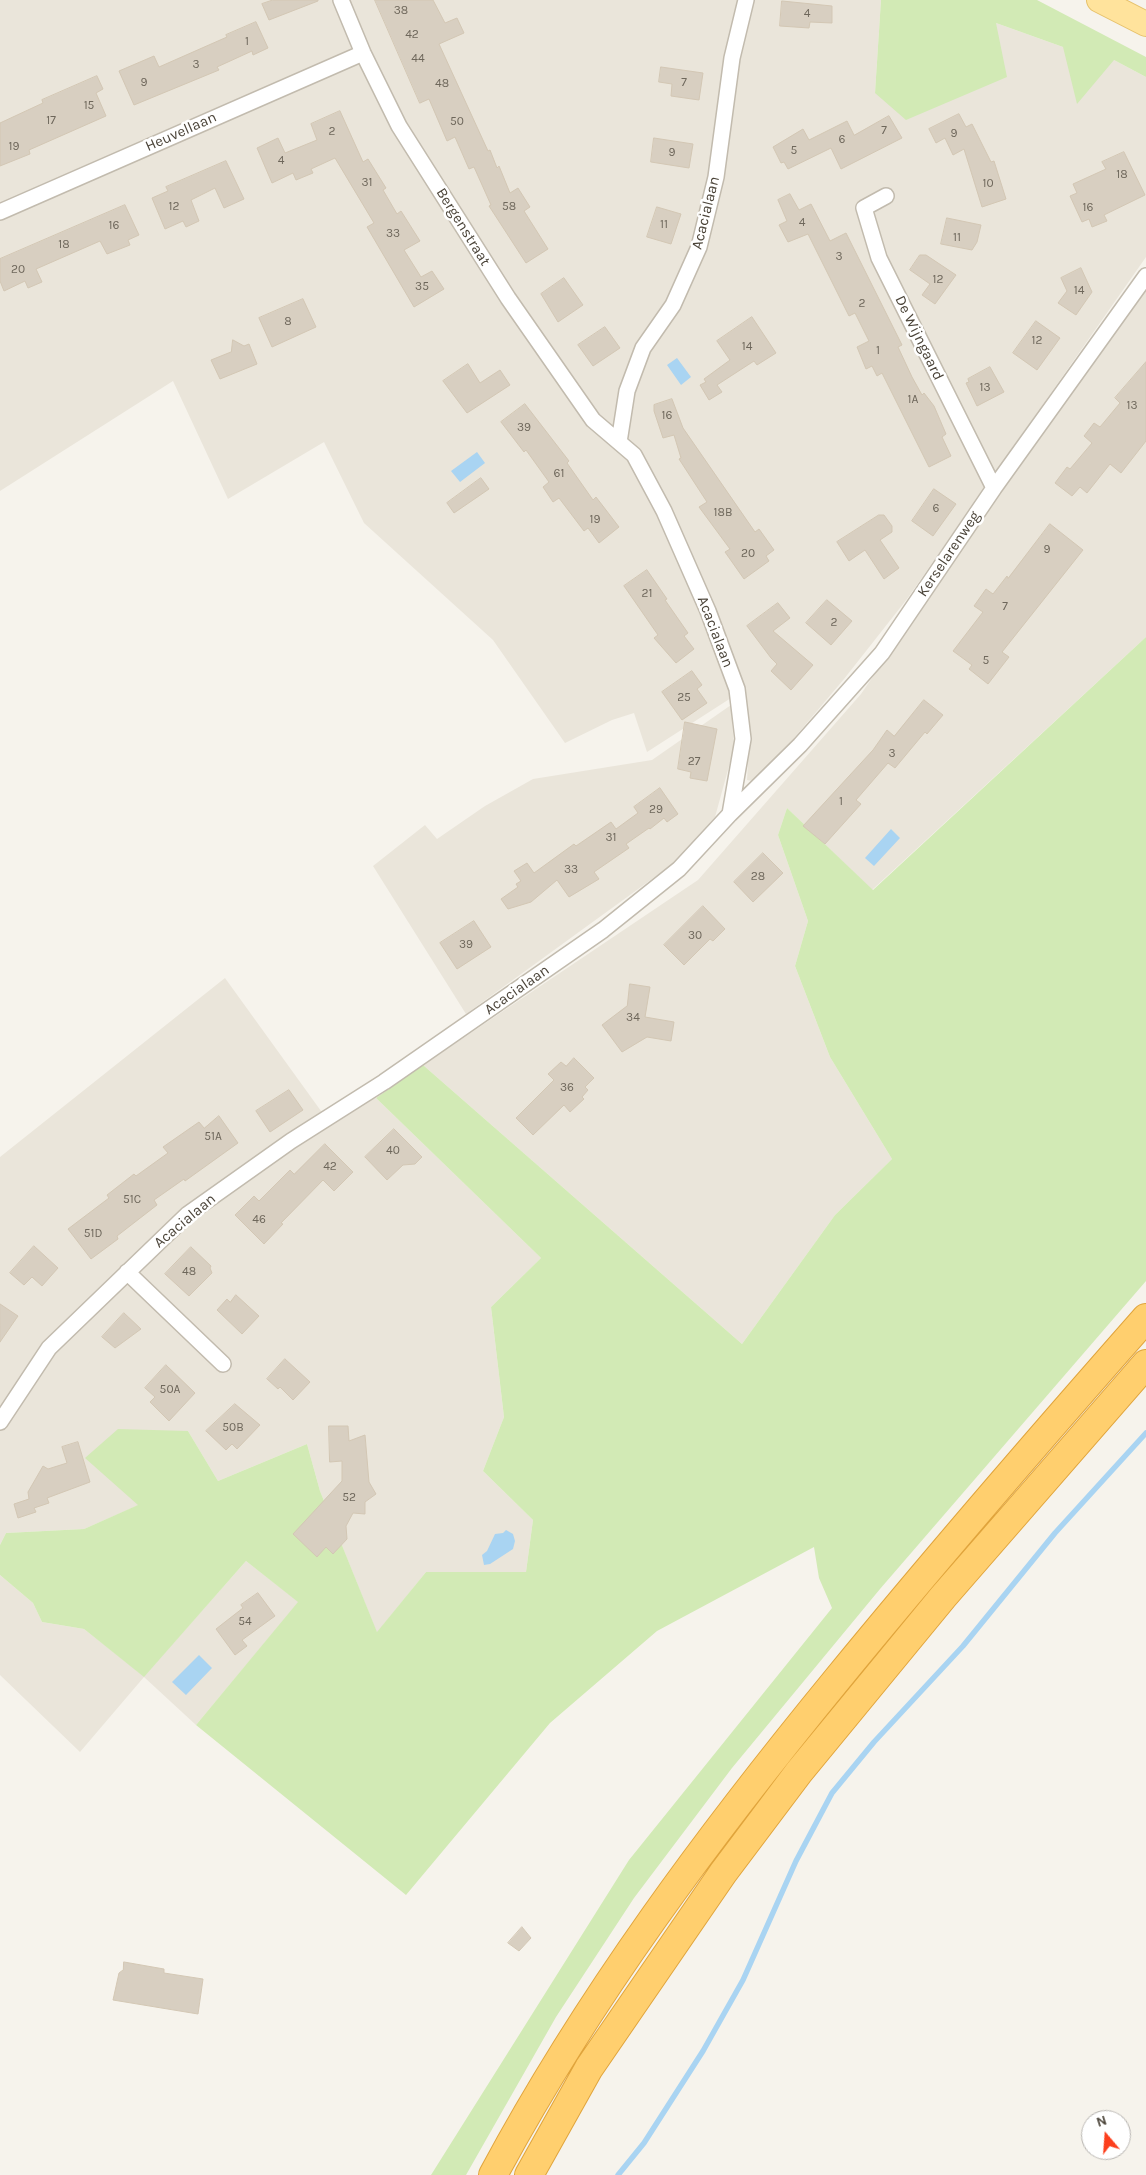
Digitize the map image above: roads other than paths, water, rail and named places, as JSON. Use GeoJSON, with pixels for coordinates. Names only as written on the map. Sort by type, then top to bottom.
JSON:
{"type":"FeatureCollection","features":[{"type":"Feature","properties":{"kind":"highway"},"geometry":{"type":"LineString","coordinates":[[493,2175],[566,2050],[624,1961],[704,1848],[776,1755],[923,1574],[1146,1318]]}},
{"type":"Feature","properties":{"kind":"highway"},"geometry":{"type":"LineString","coordinates":[[528,2175],[589,2068],[723,1873],[799,1772],[943,1597],[1146,1364]]}},
{"type":"Feature","properties":{"kind":"main road"},"geometry":{"type":"LineString","coordinates":[[1099,0],[1146,24]]}},
{"type":"Feature","properties":{"kind":"street","name":"Bergenstraat"},"geometry":{"type":"LineString","coordinates":[[341,0],[363,53],[399,126],[508,298],[593,420],[616,439]]}},
{"type":"Feature","properties":{"kind":"street","name":"Acacialaan"},"geometry":{"type":"LineString","coordinates":[[0,1422],[49,1348],[196,1208],[291,1140],[384,1082],[603,930],[679,869],[730,814],[743,739],[737,689],[708,611],[664,511],[634,455],[616,439],[627,391],[643,348],[673,305],[699,247],[716,177],[732,58],[746,0]]}},
{"type":"Feature","properties":{"kind":"street","name":"Heuvellaan"},"geometry":{"type":"LineString","coordinates":[[0,212],[363,53]]}},
{"type":"Feature","properties":{"kind":"street","name":"De Wijngaard"},"geometry":{"type":"LineString","coordinates":[[886,196],[864,208],[879,258],[994,488]]}},
{"type":"Feature","properties":{"kind":"street","name":"Kerselarenweg"},"geometry":{"type":"LineString","coordinates":[[730,814],[800,745],[882,653],[994,488],[1146,276]]}},
{"type":"Feature","properties":{"kind":"street"},"geometry":{"type":"LineString","coordinates":[[127,1272],[222,1364]]}},
{"type":"Feature","properties":{"kind":"water"},"geometry":{"type":"Polygon","coordinates":[[[677,358],[691,377],[681,385],[667,365],[677,358]]]}},
{"type":"Feature","properties":{"kind":"water"},"geometry":{"type":"Polygon","coordinates":[[[477,452],[485,463],[460,482],[451,471],[477,452]]]}},
{"type":"Feature","properties":{"kind":"water"},"geometry":{"type":"Polygon","coordinates":[[[891,829],[900,838],[874,866],[865,858],[891,829]]]}},
{"type":"Feature","properties":{"kind":"water"},"geometry":{"type":"Polygon","coordinates":[[[506,1530],[513,1534],[515,1541],[513,1549],[490,1564],[484,1565],[482,1555],[487,1551],[495,1534],[503,1533],[506,1530]]]}},
{"type":"Feature","properties":{"kind":"water"},"geometry":{"type":"Polygon","coordinates":[[[199,1655],[212,1668],[186,1695],[172,1682],[199,1655]]]}},
{"type":"Feature","properties":{"kind":"waterway"},"geometry":{"type":"LineString","coordinates":[[618,2175],[644,2143],[703,2051],[743,1980],[796,1861],[832,1793],[874,1742],[963,1646],[1055,1533],[1146,1433]]}}]}
